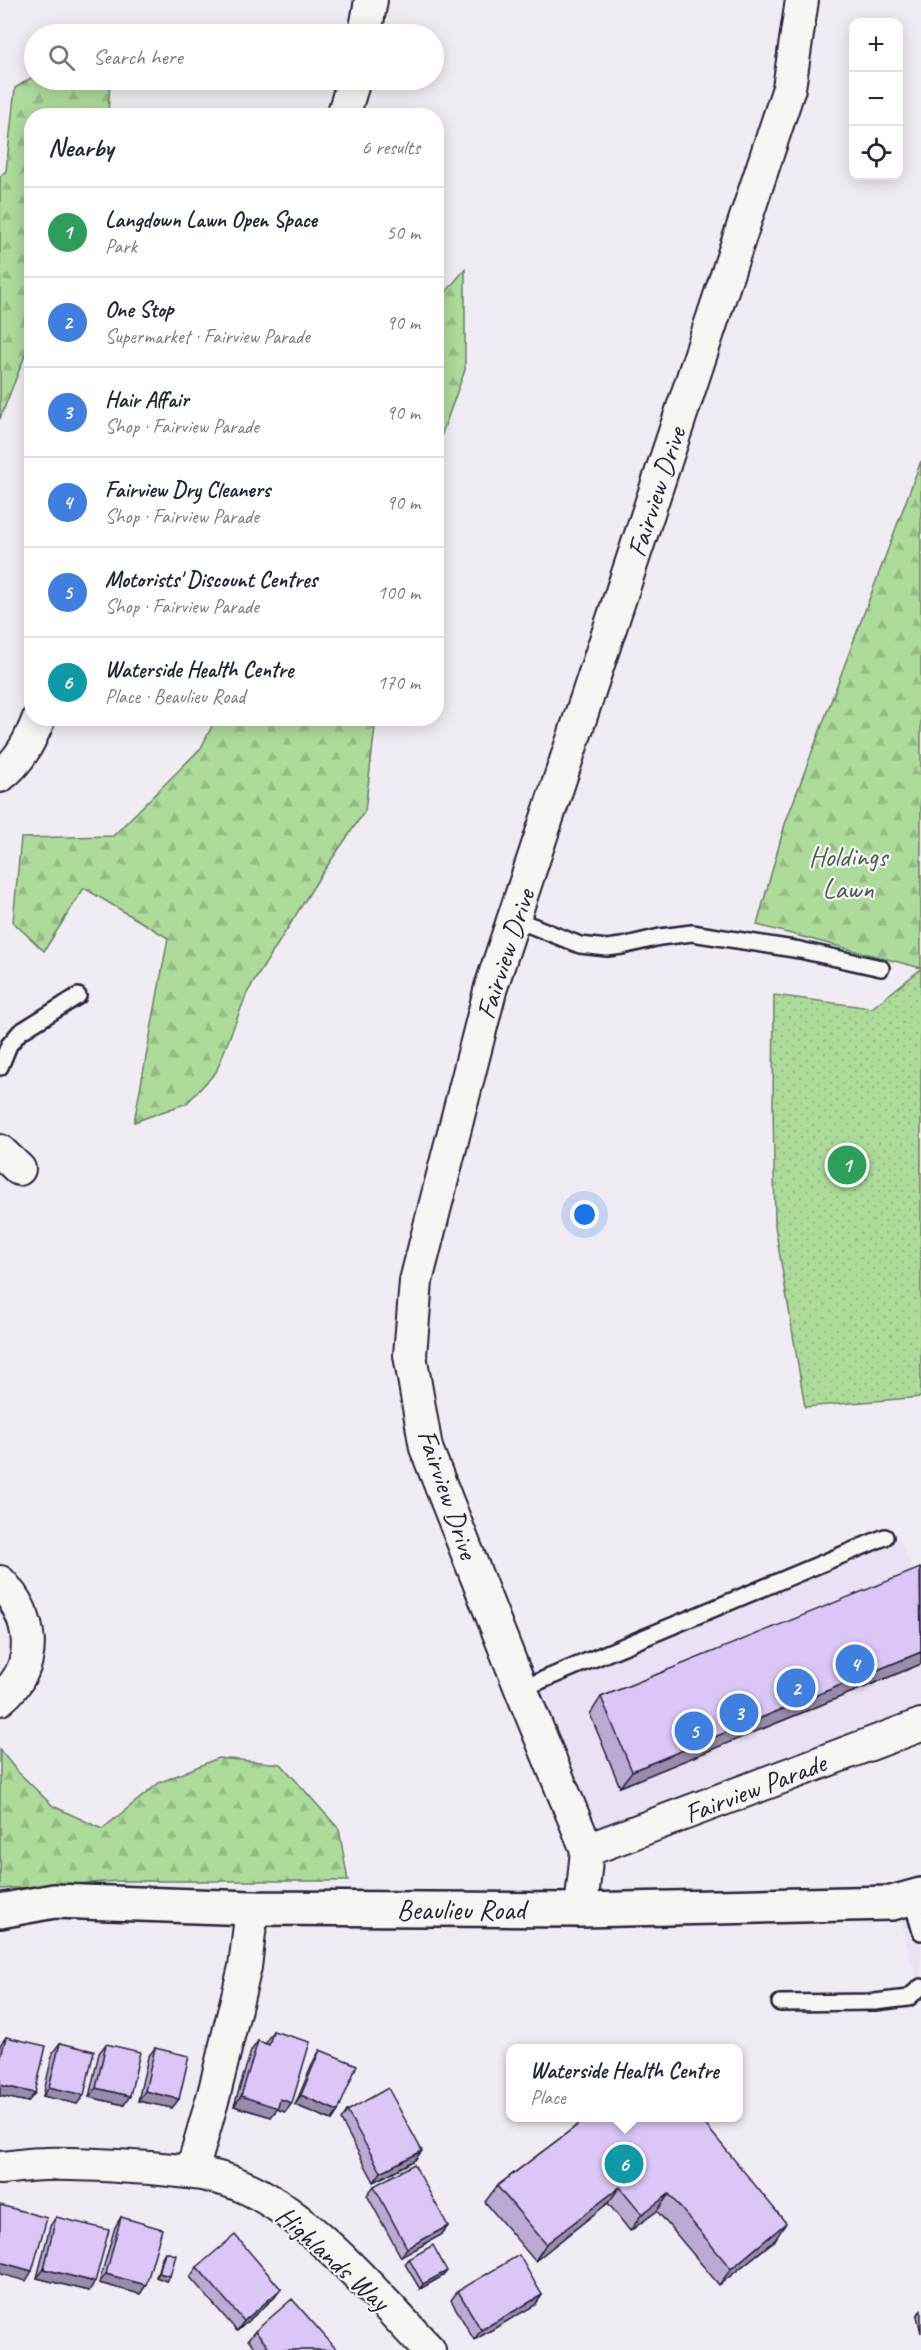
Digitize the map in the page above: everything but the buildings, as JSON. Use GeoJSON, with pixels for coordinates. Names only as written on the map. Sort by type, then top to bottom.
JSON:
{"type":"FeatureCollection","features":[{"type":"Feature","properties":{"kind":"street"},"geometry":{"type":"LineString","coordinates":[[367,24],[371,0]]}},
{"type":"Feature","properties":{"kind":"street","name":"Fairview Drive"},"geometry":{"type":"LineString","coordinates":[[581,1910],[587,1850],[426,1448],[410,1354],[416,1281],[491,987],[789,88],[802,0]]}},
{"type":"Feature","properties":{"kind":"street"},"geometry":{"type":"LineString","coordinates":[[345,108],[351,90]]}},
{"type":"Feature","properties":{"kind":"street"},"geometry":{"type":"LineString","coordinates":[[0,776],[16,762],[35,726]]}},
{"type":"Feature","properties":{"kind":"street"},"geometry":{"type":"LineString","coordinates":[[0,1582],[18,1604],[25,1620],[28,1643],[25,1664],[18,1679],[9,1692],[0,1698]]}},
{"type":"Feature","properties":{"kind":"street","name":"Fairview Parade"},"geometry":{"type":"LineString","coordinates":[[587,1850],[921,1725]]}},
{"type":"Feature","properties":{"kind":"street","name":"Beaulieu Road"},"geometry":{"type":"LineString","coordinates":[[0,1911],[54,1901],[252,1908],[581,1910],[892,1903],[916,1896]]}},
{"type":"Feature","properties":{"kind":"street"},"geometry":{"type":"LineString","coordinates":[[192,2171],[214,2094],[245,1967],[252,1908]]}},
{"type":"Feature","properties":{"kind":"street","name":"Highlands Way"},"geometry":{"type":"LineString","coordinates":[[0,2168],[45,2164],[100,2164],[192,2171],[250,2189],[296,2218],[323,2242],[429,2350]]}},
{"type":"Feature","properties":{"kind":"lane"},"geometry":{"type":"LineString","coordinates":[[515,919],[580,945],[622,946],[660,937],[692,933],[800,950],[881,968]]}},
{"type":"Feature","properties":{"kind":"lane"},"geometry":{"type":"LineString","coordinates":[[0,1067],[9,1045],[20,1032],[78,996]]}},
{"type":"Feature","properties":{"kind":"lane"},"geometry":{"type":"LineString","coordinates":[[521,1689],[885,1537]]}},
{"type":"Feature","properties":{"kind":"lane"},"geometry":{"type":"LineString","coordinates":[[916,1896],[921,1932]]}},
{"type":"Feature","properties":{"kind":"lane"},"geometry":{"type":"LineString","coordinates":[[780,2003],[875,2002],[908,1998],[921,1987]]}},
{"type":"Feature","properties":{"kind":"shaded area"},"geometry":{"type":"Polygon","coordinates":[[[899,1537],[921,1592],[921,1707],[594,1837],[533,1683],[899,1537]]]}},
{"type":"Feature","properties":{"kind":"shaded area"},"geometry":{"type":"Polygon","coordinates":[[[921,1915],[921,1993],[900,1922],[921,1915]]]}},
{"type":"Feature","properties":{"kind":"green space"},"geometry":{"type":"Polygon","coordinates":[[[24,82],[24,90],[109,90],[108,108],[24,108],[24,358],[0,419],[0,176],[6,171],[15,88],[24,82]]]}},
{"type":"Feature","properties":{"kind":"green space"},"geometry":{"type":"Polygon","coordinates":[[[465,269],[465,370],[444,428],[444,294],[465,269]]]}},
{"type":"Feature","properties":{"kind":"green space","name":"Holdings Lawn"},"geometry":{"type":"Polygon","coordinates":[[[921,461],[921,968],[757,925],[785,824],[921,461]]]}},
{"type":"Feature","properties":{"kind":"green space"},"geometry":{"type":"Polygon","coordinates":[[[212,726],[375,726],[365,811],[319,878],[247,993],[216,1072],[187,1103],[134,1122],[168,938],[84,888],[44,951],[13,922],[21,838],[113,836],[201,748],[212,726]]]}},
{"type":"Feature","properties":{"kind":"green space"},"geometry":{"type":"Polygon","coordinates":[[[921,969],[921,1397],[805,1407],[775,1226],[774,995],[872,1008],[921,969]]]}},
{"type":"Feature","properties":{"kind":"green space"},"geometry":{"type":"Polygon","coordinates":[[[0,1750],[17,1771],[53,1806],[102,1829],[159,1783],[218,1758],[281,1764],[339,1829],[348,1881],[119,1881],[0,1889],[0,1750]]]}},
{"type":"Feature","properties":{"kind":"place","name":"Langdown Lawn Open Space"},"geometry":{"type":"Point","coordinates":[847,1165]}},
{"type":"Feature","properties":{"kind":"place","name":"Fairview Dry Cleaners"},"geometry":{"type":"Point","coordinates":[855,1664]}},
{"type":"Feature","properties":{"kind":"place","name":"One Stop"},"geometry":{"type":"Point","coordinates":[796,1688]}},
{"type":"Feature","properties":{"kind":"place","name":"Hair Affair"},"geometry":{"type":"Point","coordinates":[739,1713]}},
{"type":"Feature","properties":{"kind":"place","name":"Motorists' Discount Centres"},"geometry":{"type":"Point","coordinates":[694,1731]}},
{"type":"Feature","properties":{"kind":"place","name":"Waterside Health Centre"},"geometry":{"type":"Point","coordinates":[624,2164]}}]}
